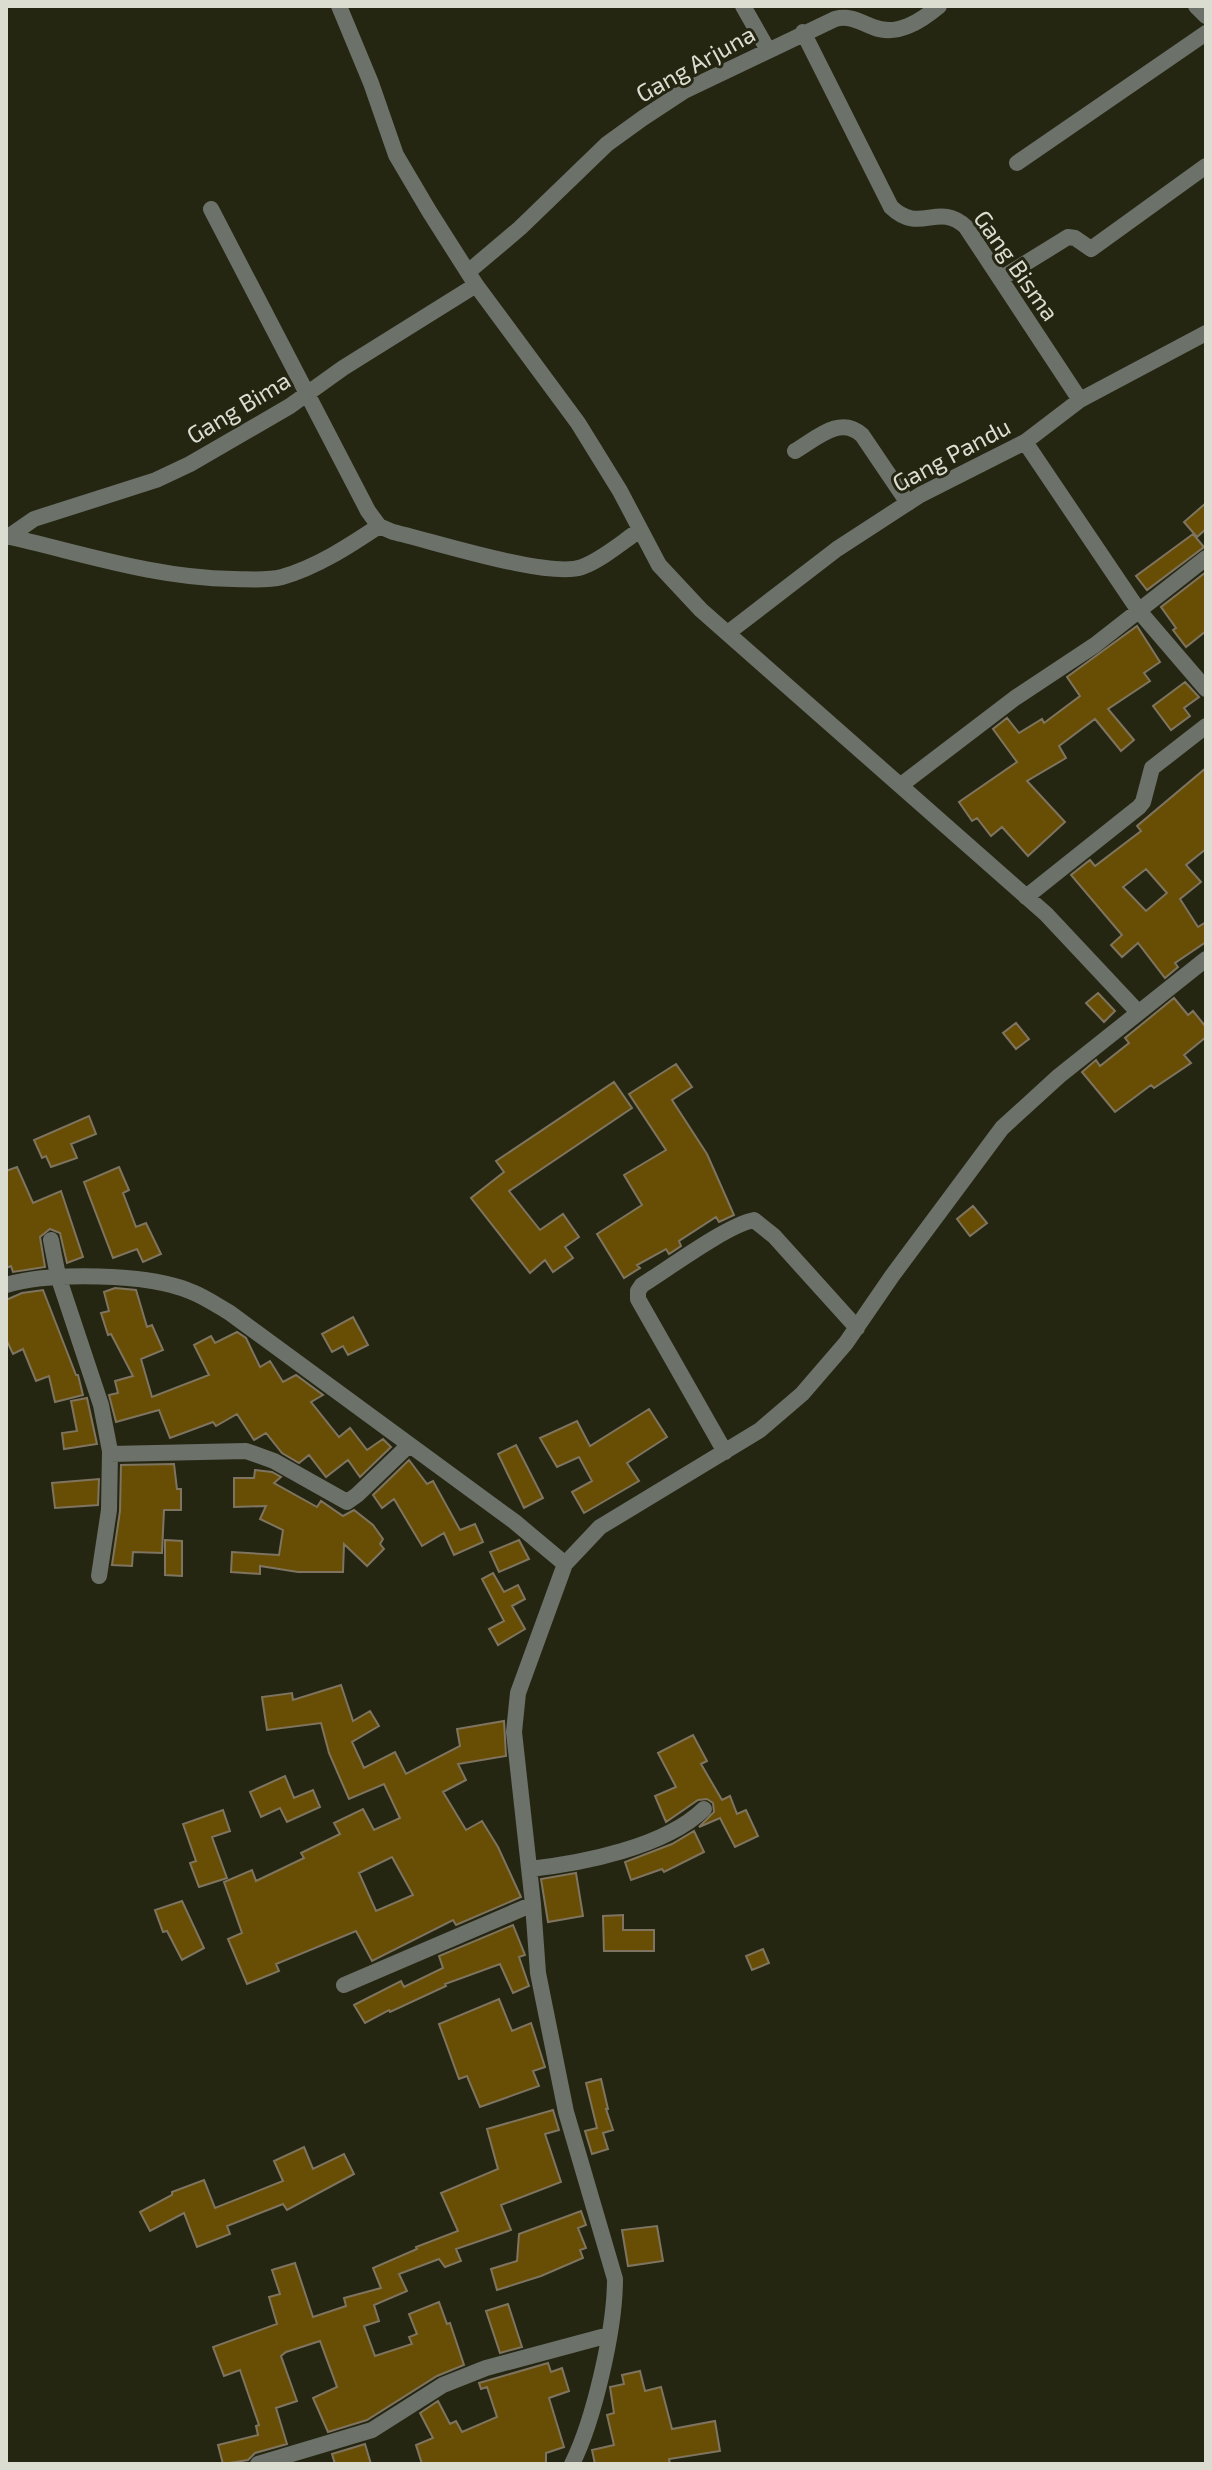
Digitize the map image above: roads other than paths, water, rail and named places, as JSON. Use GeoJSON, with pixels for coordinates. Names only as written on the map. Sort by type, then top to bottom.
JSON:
{"type":"FeatureCollection","features":[{"type":"Feature","properties":{"kind":"street"},"geometry":{"type":"LineString","coordinates":[[339,6],[396,155],[472,278],[578,423],[659,565],[671,580],[1046,914],[1138,1012]]}},
{"type":"Feature","properties":{"kind":"street"},"geometry":{"type":"LineString","coordinates":[[743,6],[768,50]]}},
{"type":"Feature","properties":{"kind":"street","name":"Gang Arjuna"},"geometry":{"type":"LineString","coordinates":[[472,278],[607,144],[684,91],[803,32],[841,17],[892,31],[916,22],[939,6]]}},
{"type":"Feature","properties":{"kind":"street"},"geometry":{"type":"LineString","coordinates":[[1196,6],[1206,16]]}},
{"type":"Feature","properties":{"kind":"street","name":"Gang Bisma"},"geometry":{"type":"LineString","coordinates":[[803,32],[891,207],[899,215],[917,220],[944,215],[966,227],[1080,400]]}},
{"type":"Feature","properties":{"kind":"street"},"geometry":{"type":"LineString","coordinates":[[1017,163],[1206,33]]}},
{"type":"Feature","properties":{"kind":"street"},"geometry":{"type":"LineString","coordinates":[[1000,279],[1068,237],[1091,249],[1206,166]]}},
{"type":"Feature","properties":{"kind":"street"},"geometry":{"type":"LineString","coordinates":[[211,209],[306,395],[379,526],[492,558],[569,570],[595,560],[640,530]]}},
{"type":"Feature","properties":{"kind":"street","name":"Gang Bima"},"geometry":{"type":"LineString","coordinates":[[7,537],[34,519],[167,474],[306,395],[472,278]]}},
{"type":"Feature","properties":{"kind":"street","name":"Gang Pandu"},"geometry":{"type":"LineString","coordinates":[[729,632],[837,549],[908,503],[1025,442],[1080,400],[1206,333]]}},
{"type":"Feature","properties":{"kind":"street"},"geometry":{"type":"LineString","coordinates":[[795,451],[836,428],[846,425],[855,428],[908,503]]}},
{"type":"Feature","properties":{"kind":"street"},"geometry":{"type":"LineString","coordinates":[[1025,442],[1139,611],[1206,689]]}},
{"type":"Feature","properties":{"kind":"street"},"geometry":{"type":"LineString","coordinates":[[7,537],[181,577],[253,579],[279,578],[305,569],[379,526]]}},
{"type":"Feature","properties":{"kind":"street"},"geometry":{"type":"LineString","coordinates":[[901,785],[1015,698],[1095,645],[1206,558]]}},
{"type":"Feature","properties":{"kind":"street"},"geometry":{"type":"LineString","coordinates":[[1026,897],[1139,807],[1152,768],[1206,726]]}},
{"type":"Feature","properties":{"kind":"street"},"geometry":{"type":"LineString","coordinates":[[572,2464],[582,2444],[609,2335],[615,2279],[566,2112],[538,1973],[514,1732],[518,1693],[565,1564],[600,1527],[760,1430],[802,1394],[857,1328],[1002,1128],[1059,1076],[1206,959]]}},
{"type":"Feature","properties":{"kind":"street"},"geometry":{"type":"LineString","coordinates":[[725,1452],[638,1299],[642,1285],[724,1233],[754,1220],[774,1236],[857,1328]]}},
{"type":"Feature","properties":{"kind":"street"},"geometry":{"type":"LineString","coordinates":[[51,1240],[58,1276],[101,1405],[110,1454],[109,1510],[99,1576]]}},
{"type":"Feature","properties":{"kind":"street"},"geometry":{"type":"LineString","coordinates":[[6,1285],[58,1276],[140,1280],[169,1284],[192,1292],[230,1313],[515,1522],[565,1564]]}},
{"type":"Feature","properties":{"kind":"street"},"geometry":{"type":"LineString","coordinates":[[110,1454],[246,1451],[274,1461],[349,1502],[409,1445]]}},
{"type":"Feature","properties":{"kind":"street"},"geometry":{"type":"LineString","coordinates":[[530,1869],[578,1862],[640,1843],[685,1824],[704,1809]]}},
{"type":"Feature","properties":{"kind":"street"},"geometry":{"type":"LineString","coordinates":[[344,1985],[533,1904]]}},
{"type":"Feature","properties":{"kind":"street"},"geometry":{"type":"LineString","coordinates":[[258,2464],[372,2430],[443,2385],[486,2368],[609,2335]]}}]}
